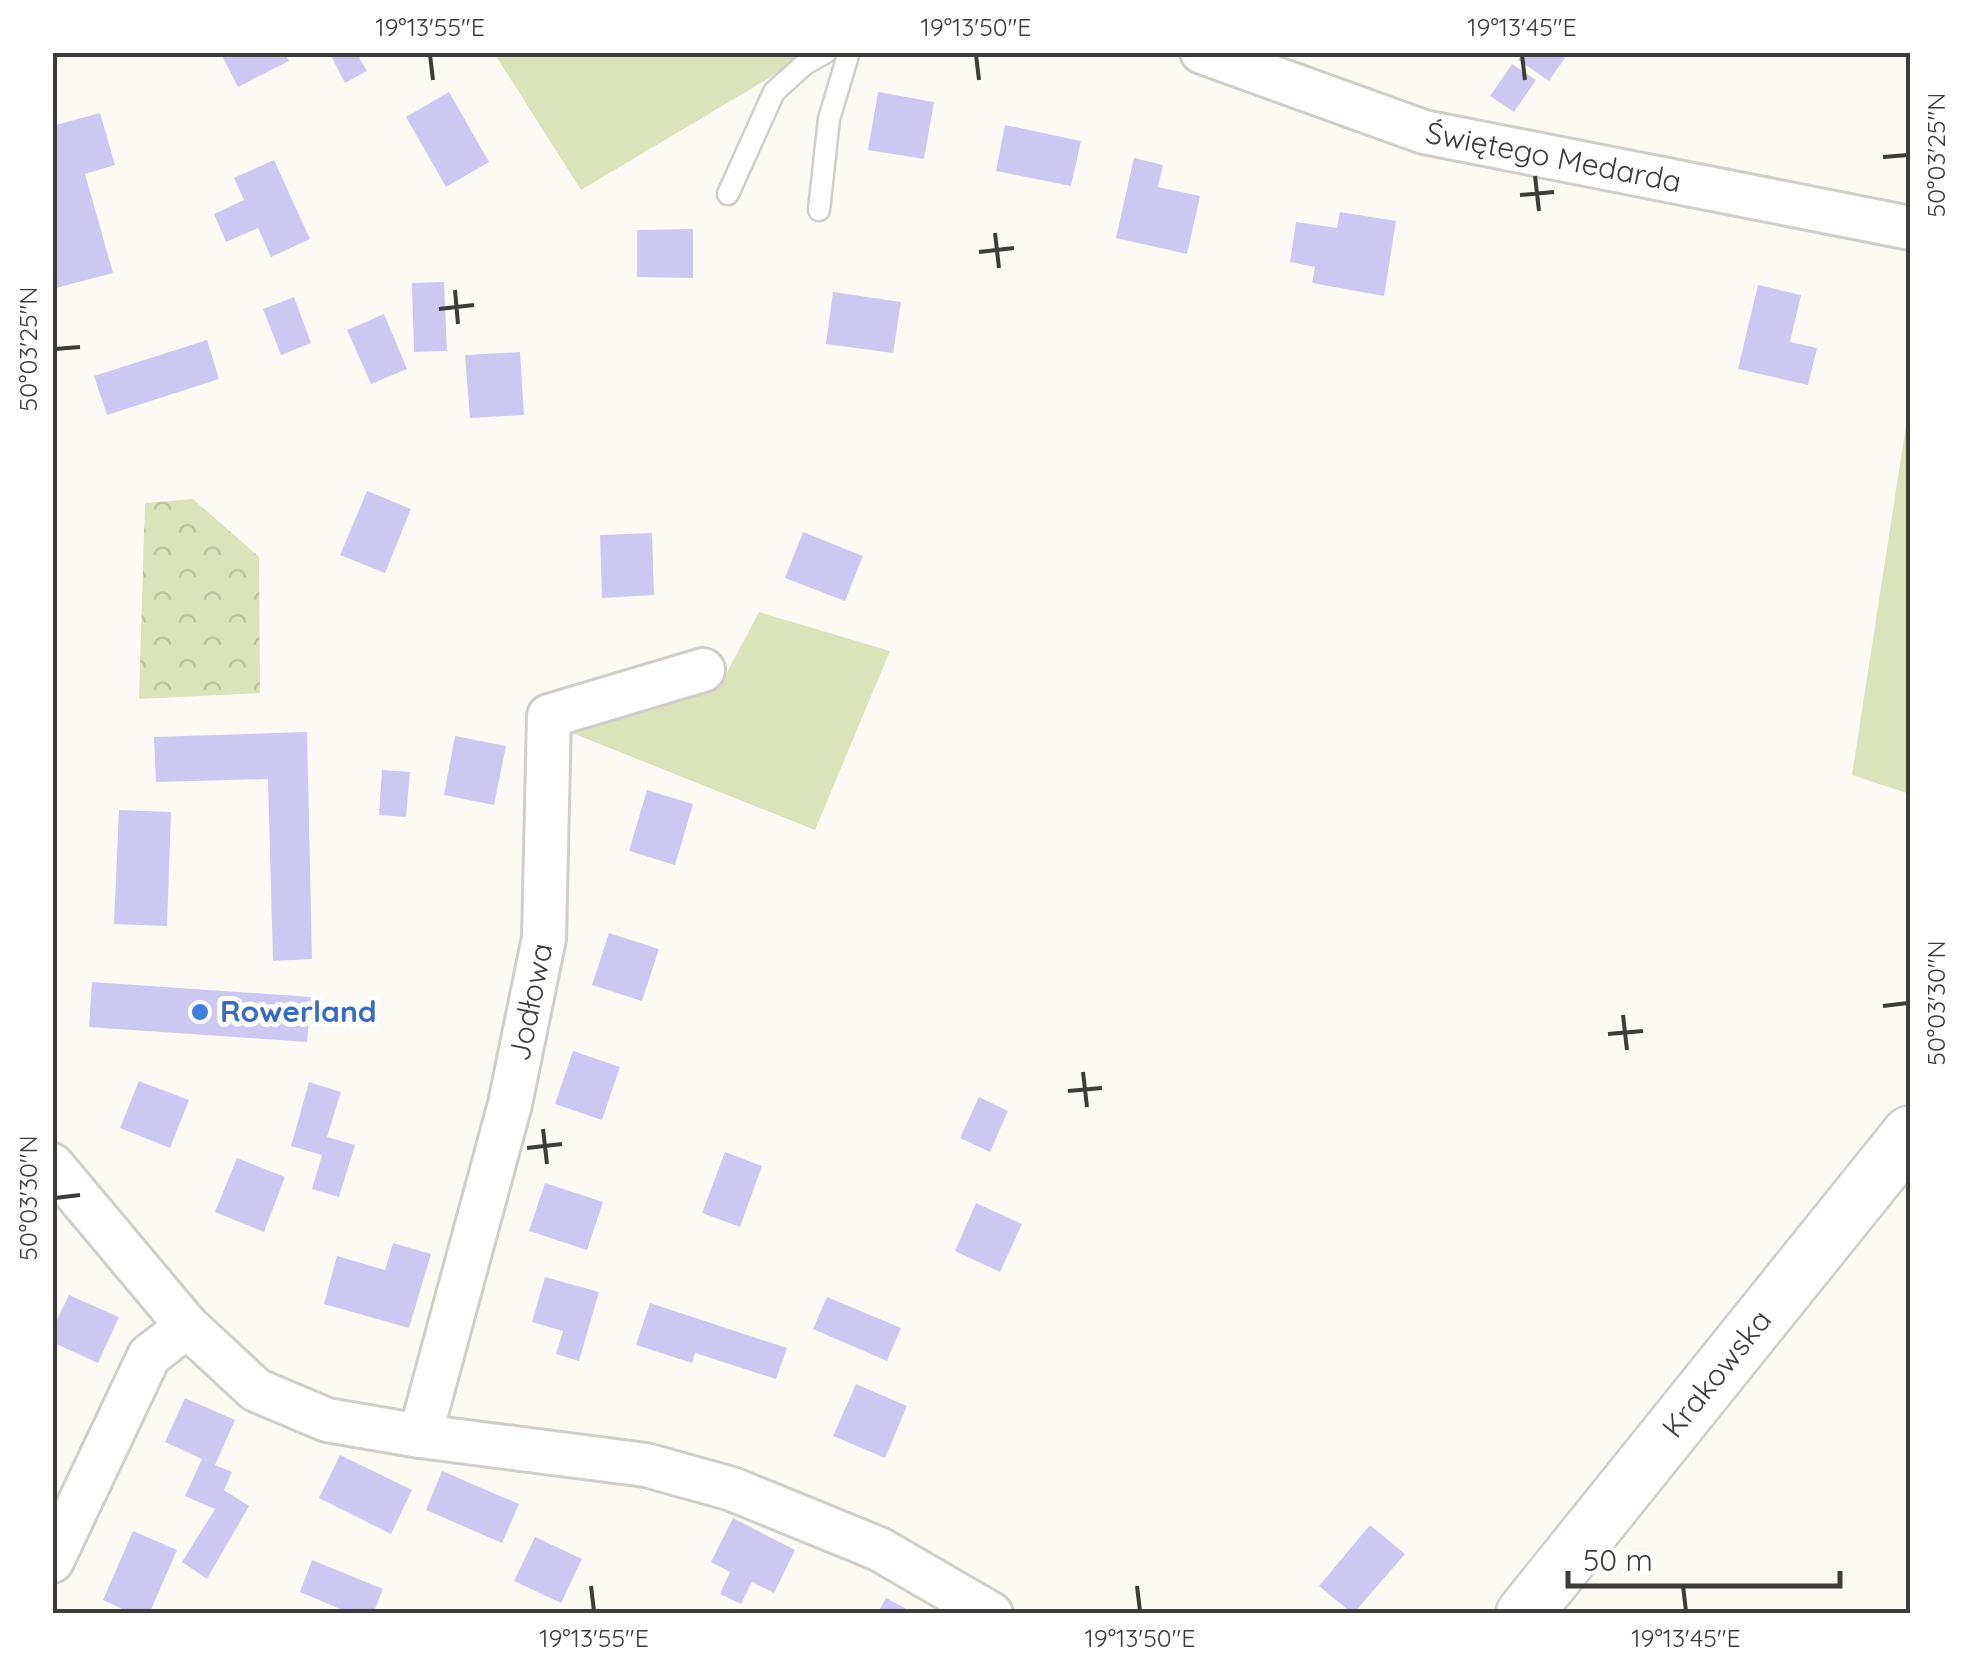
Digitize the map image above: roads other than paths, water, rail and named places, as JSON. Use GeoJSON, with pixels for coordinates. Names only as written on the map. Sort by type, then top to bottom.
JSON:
{"type":"FeatureCollection","features":[{"type":"Feature","properties":{"kind":"street","name":"Świętego Medarda"},"geometry":{"type":"LineString","coordinates":[[1202,52],[1424,132],[1910,228]]}},
{"type":"Feature","properties":{"kind":"street","name":"Jodłowa"},"geometry":{"type":"LineString","coordinates":[[420,1436],[510,1104],[544,938],[549,716],[702,670]]}},
{"type":"Feature","properties":{"kind":"street","name":"Krakowska"},"geometry":{"type":"LineString","coordinates":[[1524,1614],[1910,1134]]}},
{"type":"Feature","properties":{"kind":"street"},"geometry":{"type":"LineString","coordinates":[[52,1165],[187,1326],[256,1390],[327,1420],[646,1465],[732,1489],[879,1550],[992,1614]]}},
{"type":"Feature","properties":{"kind":"street"},"geometry":{"type":"LineString","coordinates":[[52,1561],[149,1356],[187,1326]]}},
{"type":"Feature","properties":{"kind":"lane"},"geometry":{"type":"LineString","coordinates":[[728,194],[774,92],[805,64],[826,52]]}},
{"type":"Feature","properties":{"kind":"lane"},"geometry":{"type":"LineString","coordinates":[[818,210],[830,119],[849,52]]}},
{"type":"Feature","properties":{"kind":"place","name":"Rowerland"},"geometry":{"type":"Point","coordinates":[200,1012]}}]}
